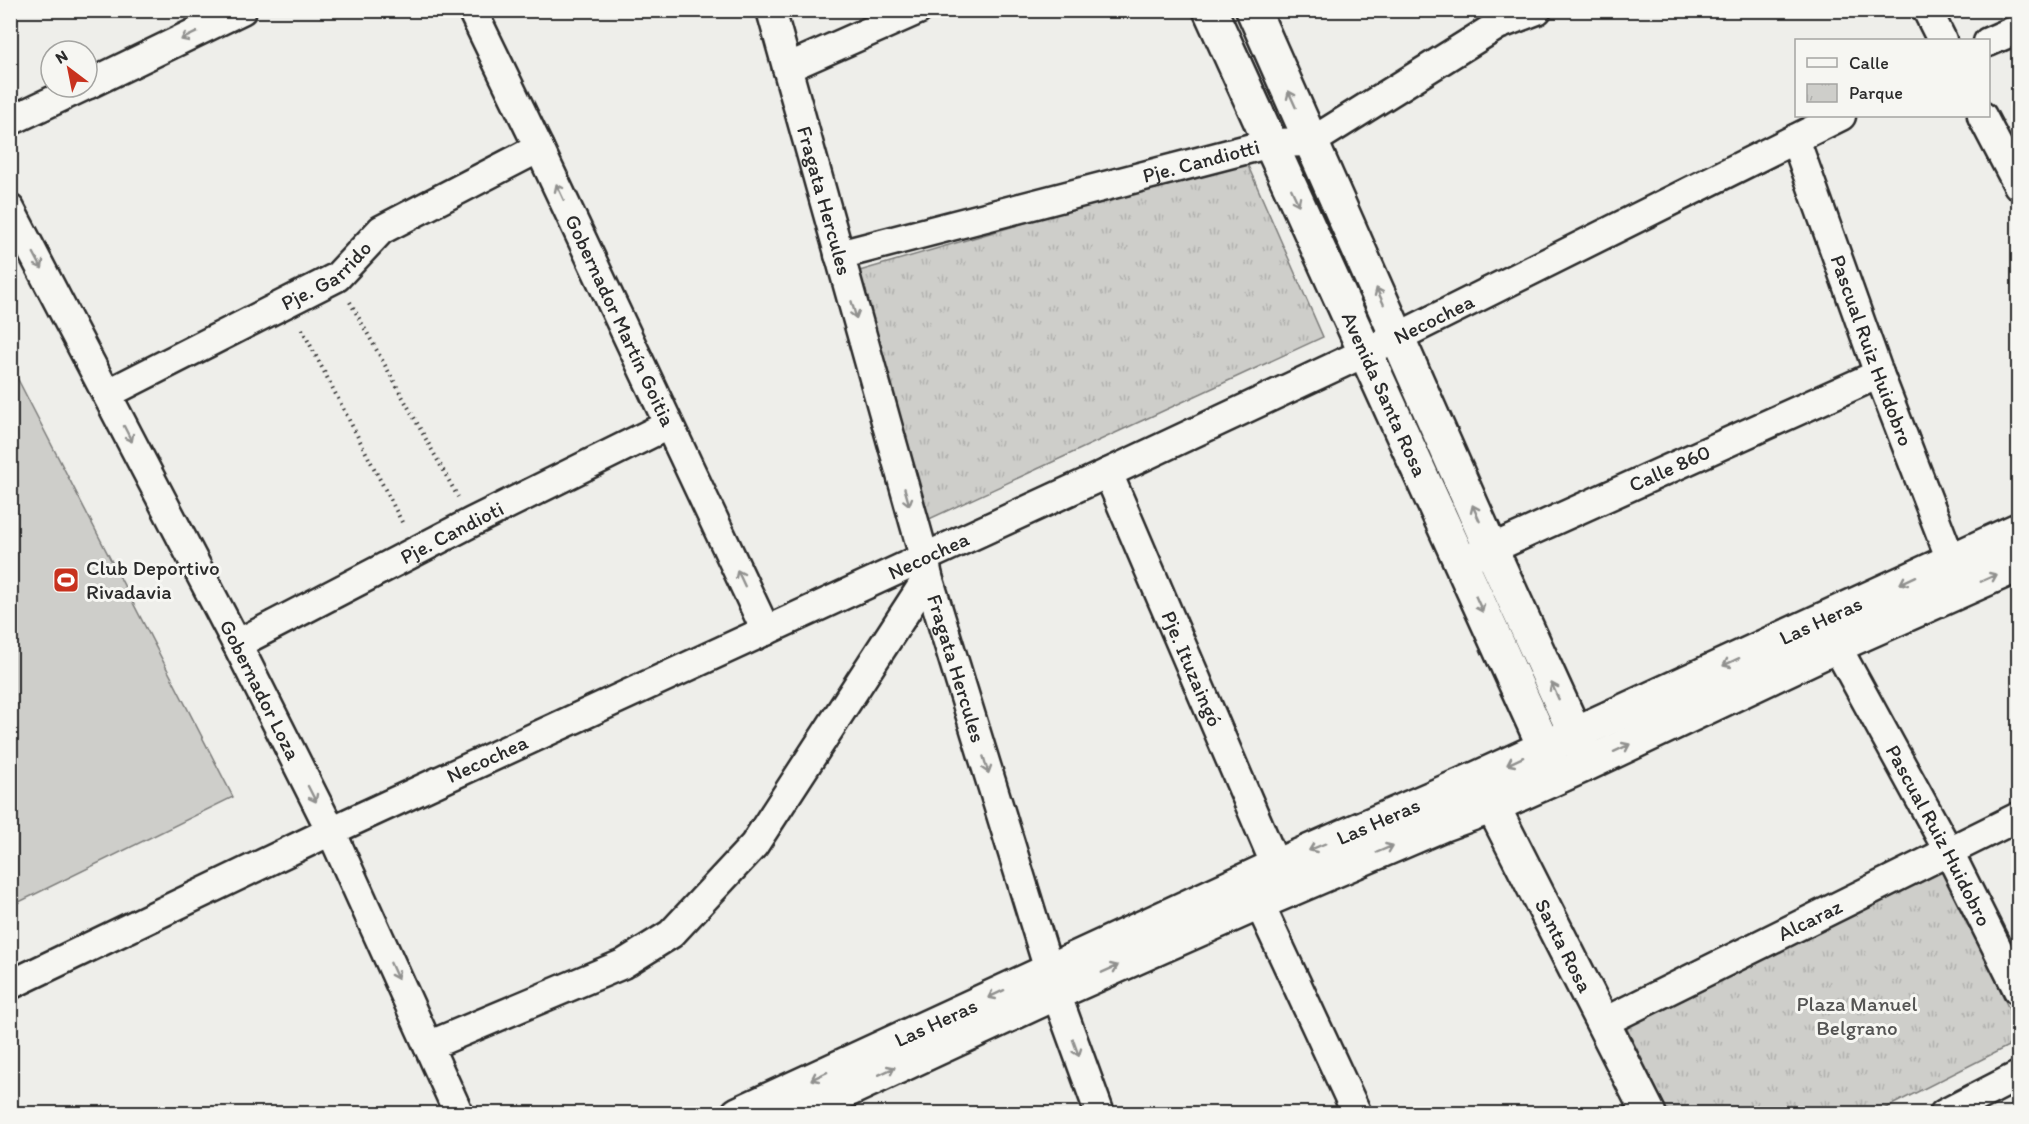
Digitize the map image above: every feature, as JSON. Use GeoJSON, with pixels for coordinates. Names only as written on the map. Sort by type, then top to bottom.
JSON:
{"type":"FeatureCollection","features":[{"type":"Feature","properties":{"kind":"main road","name":"Avenida Santa Rosa"},"geometry":{"type":"LineString","coordinates":[[1210,10],[1558,776]]}},
{"type":"Feature","properties":{"kind":"main road","name":"Avenida Santa Rosa"},"geometry":{"type":"LineString","coordinates":[[1254,10],[1491,549],[1589,763]]}},
{"type":"Feature","properties":{"kind":"main road","name":"Las Heras"},"geometry":{"type":"LineString","coordinates":[[796,1113],[1275,866],[1486,792],[1558,776],[1589,763],[1830,633],[1951,560],[2019,530]]}},
{"type":"Feature","properties":{"kind":"main road","name":"Las Heras"},"geometry":{"type":"LineString","coordinates":[[738,1113],[1053,981],[1259,903],[1441,825],[1545,747],[1574,734],[1830,633],[2019,565]]}},
{"type":"Feature","properties":{"kind":"main road","name":"Santa Rosa"},"geometry":{"type":"LineString","coordinates":[[1486,792],[1649,1113]]}},
{"type":"Feature","properties":{"kind":"street"},"geometry":{"type":"LineString","coordinates":[[99,79],[242,10]]}},
{"type":"Feature","properties":{"kind":"street","name":"Gobernador Martín Goitia"},"geometry":{"type":"LineString","coordinates":[[472,10],[766,631]]}},
{"type":"Feature","properties":{"kind":"street","name":"Fragata Hercules"},"geometry":{"type":"LineString","coordinates":[[771,10],[926,567],[1053,981],[1100,1113]]}},
{"type":"Feature","properties":{"kind":"street"},"geometry":{"type":"LineString","coordinates":[[787,68],[918,10]]}},
{"type":"Feature","properties":{"kind":"street"},"geometry":{"type":"LineString","coordinates":[[1311,142],[1498,25],[1536,10]]}},
{"type":"Feature","properties":{"kind":"street"},"geometry":{"type":"LineString","coordinates":[[1927,10],[1942,39]]}},
{"type":"Feature","properties":{"kind":"street"},"geometry":{"type":"LineString","coordinates":[[1990,42],[2019,29]]}},
{"type":"Feature","properties":{"kind":"street"},"geometry":{"type":"LineString","coordinates":[[10,121],[57,99]]}},
{"type":"Feature","properties":{"kind":"street","name":"Necochea"},"geometry":{"type":"LineString","coordinates":[[10,985],[331,831],[766,631],[926,567],[1108,473],[1398,337],[1839,117]]}},
{"type":"Feature","properties":{"kind":"street"},"geometry":{"type":"LineString","coordinates":[[1983,117],[2019,185]]}},
{"type":"Feature","properties":{"kind":"street","name":"Pascual Ruiz Huidobro"},"geometry":{"type":"LineString","coordinates":[[1796,139],[1879,374],[1951,560]]}},
{"type":"Feature","properties":{"kind":"street","name":"Pje. Candiotti"},"geometry":{"type":"LineString","coordinates":[[839,255],[1271,143],[1311,142]]}},
{"type":"Feature","properties":{"kind":"street","name":"Pje. Garrido"},"geometry":{"type":"LineString","coordinates":[[107,394],[337,277],[381,230],[539,148]]}},
{"type":"Feature","properties":{"kind":"street","name":"Gobernador Loza"},"geometry":{"type":"LineString","coordinates":[[10,209],[237,644],[331,831],[459,1113]]}},
{"type":"Feature","properties":{"kind":"street","name":"Calle 860"},"geometry":{"type":"LineString","coordinates":[[1461,563],[1879,374]]}},
{"type":"Feature","properties":{"kind":"street","name":"Pje. Candioti"},"geometry":{"type":"LineString","coordinates":[[237,644],[472,522],[668,425]]}},
{"type":"Feature","properties":{"kind":"street","name":"Pje. Ituzaingó"},"geometry":{"type":"LineString","coordinates":[[1108,473],[1275,866]]}},
{"type":"Feature","properties":{"kind":"street"},"geometry":{"type":"LineString","coordinates":[[428,1046],[623,964],[671,934],[754,845],[926,567]]}},
{"type":"Feature","properties":{"kind":"street","name":"Pascual Ruiz Huidobro"},"geometry":{"type":"LineString","coordinates":[[1830,633],[1949,852],[2019,990]]}},
{"type":"Feature","properties":{"kind":"street","name":"Alcaraz"},"geometry":{"type":"LineString","coordinates":[[1602,1023],[2019,817]]}},
{"type":"Feature","properties":{"kind":"street"},"geometry":{"type":"LineString","coordinates":[[1259,903],[1357,1113]]}},
{"type":"Feature","properties":{"kind":"street"},"geometry":{"type":"LineString","coordinates":[[1944,1113],[2019,1076]]}},
{"type":"Feature","properties":{"kind":"path"},"geometry":{"type":"LineString","coordinates":[[337,277],[472,522]]}},
{"type":"Feature","properties":{"kind":"path"},"geometry":{"type":"LineString","coordinates":[[288,302],[417,550]]}},
{"type":"Feature","properties":{"kind":"green space"},"geometry":{"type":"Polygon","coordinates":[[[1245,159],[1323,337],[925,521],[856,272],[1245,159]]]}},
{"type":"Feature","properties":{"kind":"green space","name":"Club Deportivo Rivadavia"},"geometry":{"type":"Polygon","coordinates":[[[10,364],[233,797],[11,906],[10,906],[10,364]]]}},
{"type":"Feature","properties":{"kind":"green space","name":"Plaza Manuel Belgrano"},"geometry":{"type":"Polygon","coordinates":[[[1944,866],[2018,1029],[2018,1041],[1876,1113],[1669,1114],[1625,1025],[1944,866]]]}},
{"type":"Feature","properties":{"kind":"place","name":"Club Deportivo Rivadavia"},"geometry":{"type":"Point","coordinates":[66,580]}}]}
